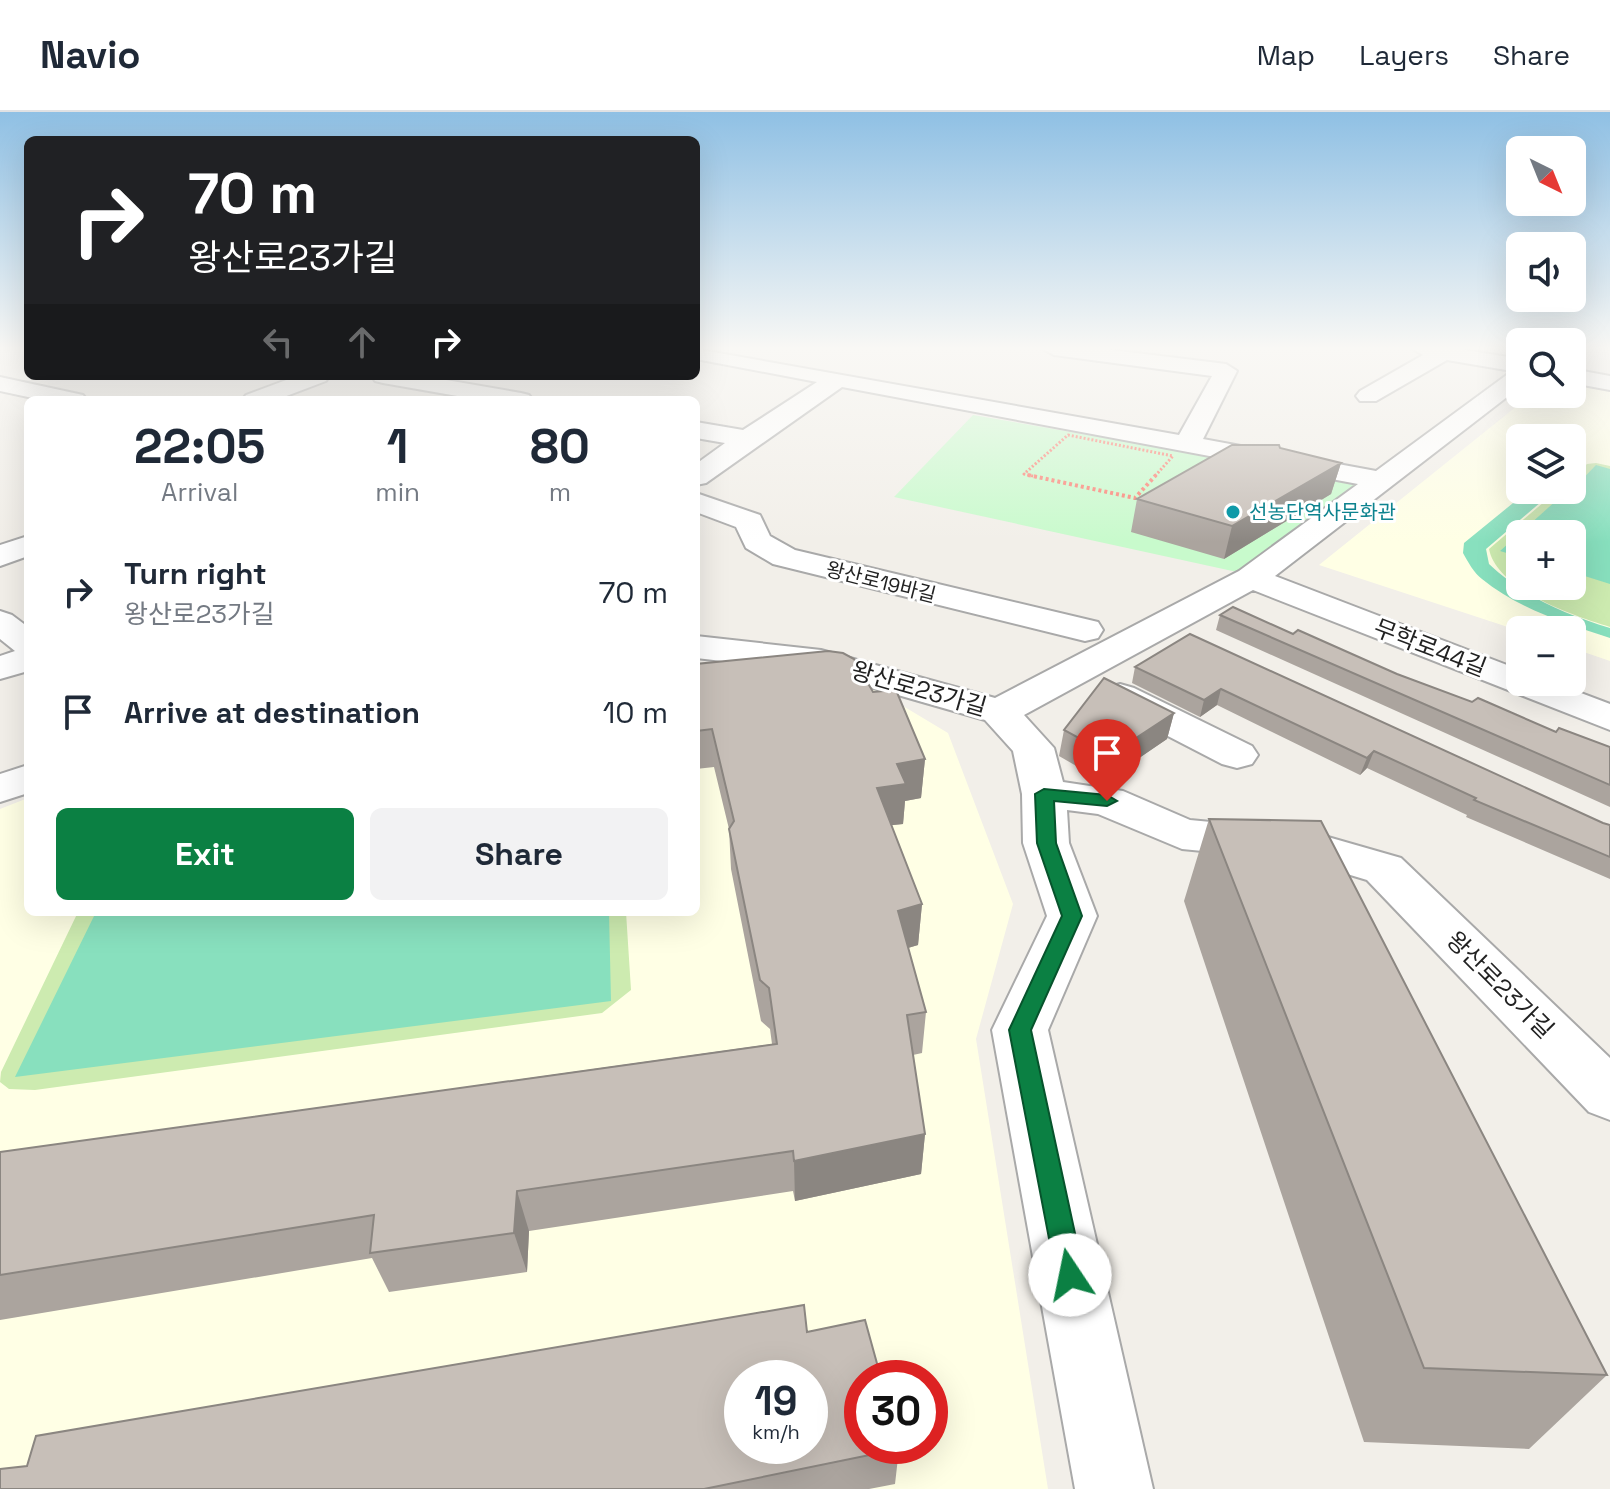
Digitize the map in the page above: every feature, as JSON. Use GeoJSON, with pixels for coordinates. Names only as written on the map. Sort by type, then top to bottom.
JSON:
{"type":"FeatureCollection","features":[{"type":"Feature","properties":{"kind":"street"},"geometry":{"type":"LineString","coordinates":[[700,474],[786,413]]}},
{"type":"Feature","properties":{"kind":"street"},"geometry":{"type":"LineString","coordinates":[[1022,413],[1382,480]]}},
{"type":"Feature","properties":{"kind":"street"},"geometry":{"type":"LineString","coordinates":[[1187,444],[1203,413]]}},
{"type":"Feature","properties":{"kind":"street"},"geometry":{"type":"LineString","coordinates":[[999,712],[1163,622],[1251,578],[1471,413]]}},
{"type":"Feature","properties":{"kind":"street"},"geometry":{"type":"LineString","coordinates":[[700,431],[747,439]]}},
{"type":"Feature","properties":{"kind":"street","name":"왕산로19바길"},"geometry":{"type":"LineString","coordinates":[[700,503],[749,521],[757,541],[784,557],[1085,630]]}},
{"type":"Feature","properties":{"kind":"street"},"geometry":{"type":"LineString","coordinates":[[0,556],[24,547]]}},
{"type":"Feature","properties":{"kind":"street","name":"무학로44길"},"geometry":{"type":"LineString","coordinates":[[1251,578],[1610,718]]}},
{"type":"Feature","properties":{"kind":"street"},"geometry":{"type":"LineString","coordinates":[[0,622],[24,641]]}},
{"type":"Feature","properties":{"kind":"street"},"geometry":{"type":"LineString","coordinates":[[1163,622],[1206,642]]}},
{"type":"Feature","properties":{"kind":"street","name":"왕산로23가길"},"geometry":{"type":"LineString","coordinates":[[700,647],[821,661],[999,712],[1033,748],[1044,794],[1107,801],[1182,834],[1307,846],[1384,869],[1610,1095]]}},
{"type":"Feature","properties":{"kind":"street"},"geometry":{"type":"LineString","coordinates":[[0,668],[24,660]]}},
{"type":"Feature","properties":{"kind":"street"},"geometry":{"type":"LineString","coordinates":[[1071,671],[1237,755]]}},
{"type":"Feature","properties":{"kind":"street"},"geometry":{"type":"LineString","coordinates":[[0,789],[24,780]]}},
{"type":"Feature","properties":{"kind":"street"},"geometry":{"type":"LineString","coordinates":[[1044,794],[1046,843],[1072,916],[1020,1030],[1114,1489]]}},
{"type":"Feature","properties":{"kind":"shaded area"},"geometry":{"type":"Polygon","coordinates":[[[1508,413],[1610,413],[1610,661],[1586,653],[1586,616],[1506,616],[1506,626],[1319,565],[1508,413]]]}},
{"type":"Feature","properties":{"kind":"shaded area"},"geometry":{"type":"Polygon","coordinates":[[[700,672],[873,688],[948,733],[1013,904],[976,1039],[1048,1489],[0,1489],[0,809],[24,800],[24,916],[700,916],[700,672]]]}},
{"type":"Feature","properties":{"kind":"green space"},"geometry":{"type":"Polygon","coordinates":[[[973,415],[1360,482],[1237,572],[894,497],[973,415]]]}},
{"type":"Feature","properties":{"kind":"green space"},"geometry":{"type":"Polygon","coordinates":[[[1586,465],[1610,466],[1610,627],[1541,600],[1586,600],[1586,520],[1523,520],[1542,504],[1586,504],[1586,465]]]}},
{"type":"Feature","properties":{"kind":"green space"},"geometry":{"type":"Polygon","coordinates":[[[1596,465],[1610,469],[1610,584],[1586,576],[1586,520],[1535,520],[1552,504],[1586,504],[1586,475],[1596,465]]]}},
{"type":"Feature","properties":{"kind":"green space"},"geometry":{"type":"Polygon","coordinates":[[[1512,504],[1539,504],[1520,520],[1506,520],[1506,532],[1486,549],[1489,564],[1506,579],[1506,595],[1479,577],[1463,553],[1464,543],[1512,504]]]}},
{"type":"Feature","properties":{"kind":"green space"},"geometry":{"type":"Polygon","coordinates":[[[1506,534],[1506,577],[1495,564],[1489,549],[1506,534]]]}},
{"type":"Feature","properties":{"kind":"green space"},"geometry":{"type":"Polygon","coordinates":[[[1515,600],[1541,600],[1575,616],[1548,616],[1515,600]]]}},
{"type":"Feature","properties":{"kind":"green space"},"geometry":{"type":"Polygon","coordinates":[[[1586,620],[1610,628],[1610,638],[1586,630],[1586,620]]]}},
{"type":"Feature","properties":{"kind":"green space"},"geometry":{"type":"Polygon","coordinates":[[[76,916],[626,916],[631,990],[602,1013],[35,1090],[9,1089],[0,1082],[1,1072],[76,916]]]}},
{"type":"Feature","properties":{"kind":"green space"},"geometry":{"type":"Polygon","coordinates":[[[94,916],[609,916],[611,1001],[15,1077],[94,916]]]}},
{"type":"Feature","properties":{"kind":"building"},"geometry":{"type":"Polygon","coordinates":[[[1232,445],[1279,445],[1280,448],[1341,463],[1232,526],[1137,499],[1232,445]]]}},
{"type":"Feature","properties":{"kind":"building"},"geometry":{"type":"Polygon","coordinates":[[[1233,607],[1293,634],[1298,630],[1397,674],[1472,702],[1478,698],[1556,732],[1559,728],[1610,747],[1610,785],[1220,615],[1233,607]]]}},
{"type":"Feature","properties":{"kind":"building"},"geometry":{"type":"Polygon","coordinates":[[[1190,634],[1610,825],[1610,857],[1474,800],[1476,798],[1374,751],[1367,758],[1221,689],[1204,700],[1135,667],[1190,634]]]}},
{"type":"Feature","properties":{"kind":"building"},"geometry":{"type":"Polygon","coordinates":[[[828,651],[843,653],[854,659],[873,692],[896,690],[925,759],[897,764],[906,784],[877,788],[922,904],[898,911],[926,1012],[907,1015],[925,1134],[794,1161],[793,1151],[517,1191],[514,1233],[370,1253],[374,1215],[0,1275],[0,1152],[777,1044],[769,988],[760,980],[729,829],[734,821],[712,729],[700,730],[700,664],[828,651]]]}},
{"type":"Feature","properties":{"kind":"building"},"geometry":{"type":"Polygon","coordinates":[[[1104,678],[1174,713],[1110,755],[1064,730],[1104,678]]]}},
{"type":"Feature","properties":{"kind":"building"},"geometry":{"type":"Polygon","coordinates":[[[1209,819],[1321,821],[1607,1375],[1424,1368],[1209,819]]]}},
{"type":"Feature","properties":{"kind":"building"},"geometry":{"type":"Polygon","coordinates":[[[804,1305],[807,1332],[865,1320],[876,1360],[844,1360],[844,1460],[828,1464],[828,1360],[724,1360],[724,1464],[826,1464],[704,1489],[0,1489],[0,1469],[27,1466],[36,1436],[804,1305]]]}},
{"type":"Feature","properties":{"kind":"place","name":"선농단역사문화관"},"geometry":{"type":"Point","coordinates":[1233,512]}},
{"type":"Feature","properties":{"kind":"route"},"geometry":{"type":"LineString","coordinates":[[1070,1275],[1020,1030],[1072,916],[1046,843],[1044,794],[1107,801]]}}]}
